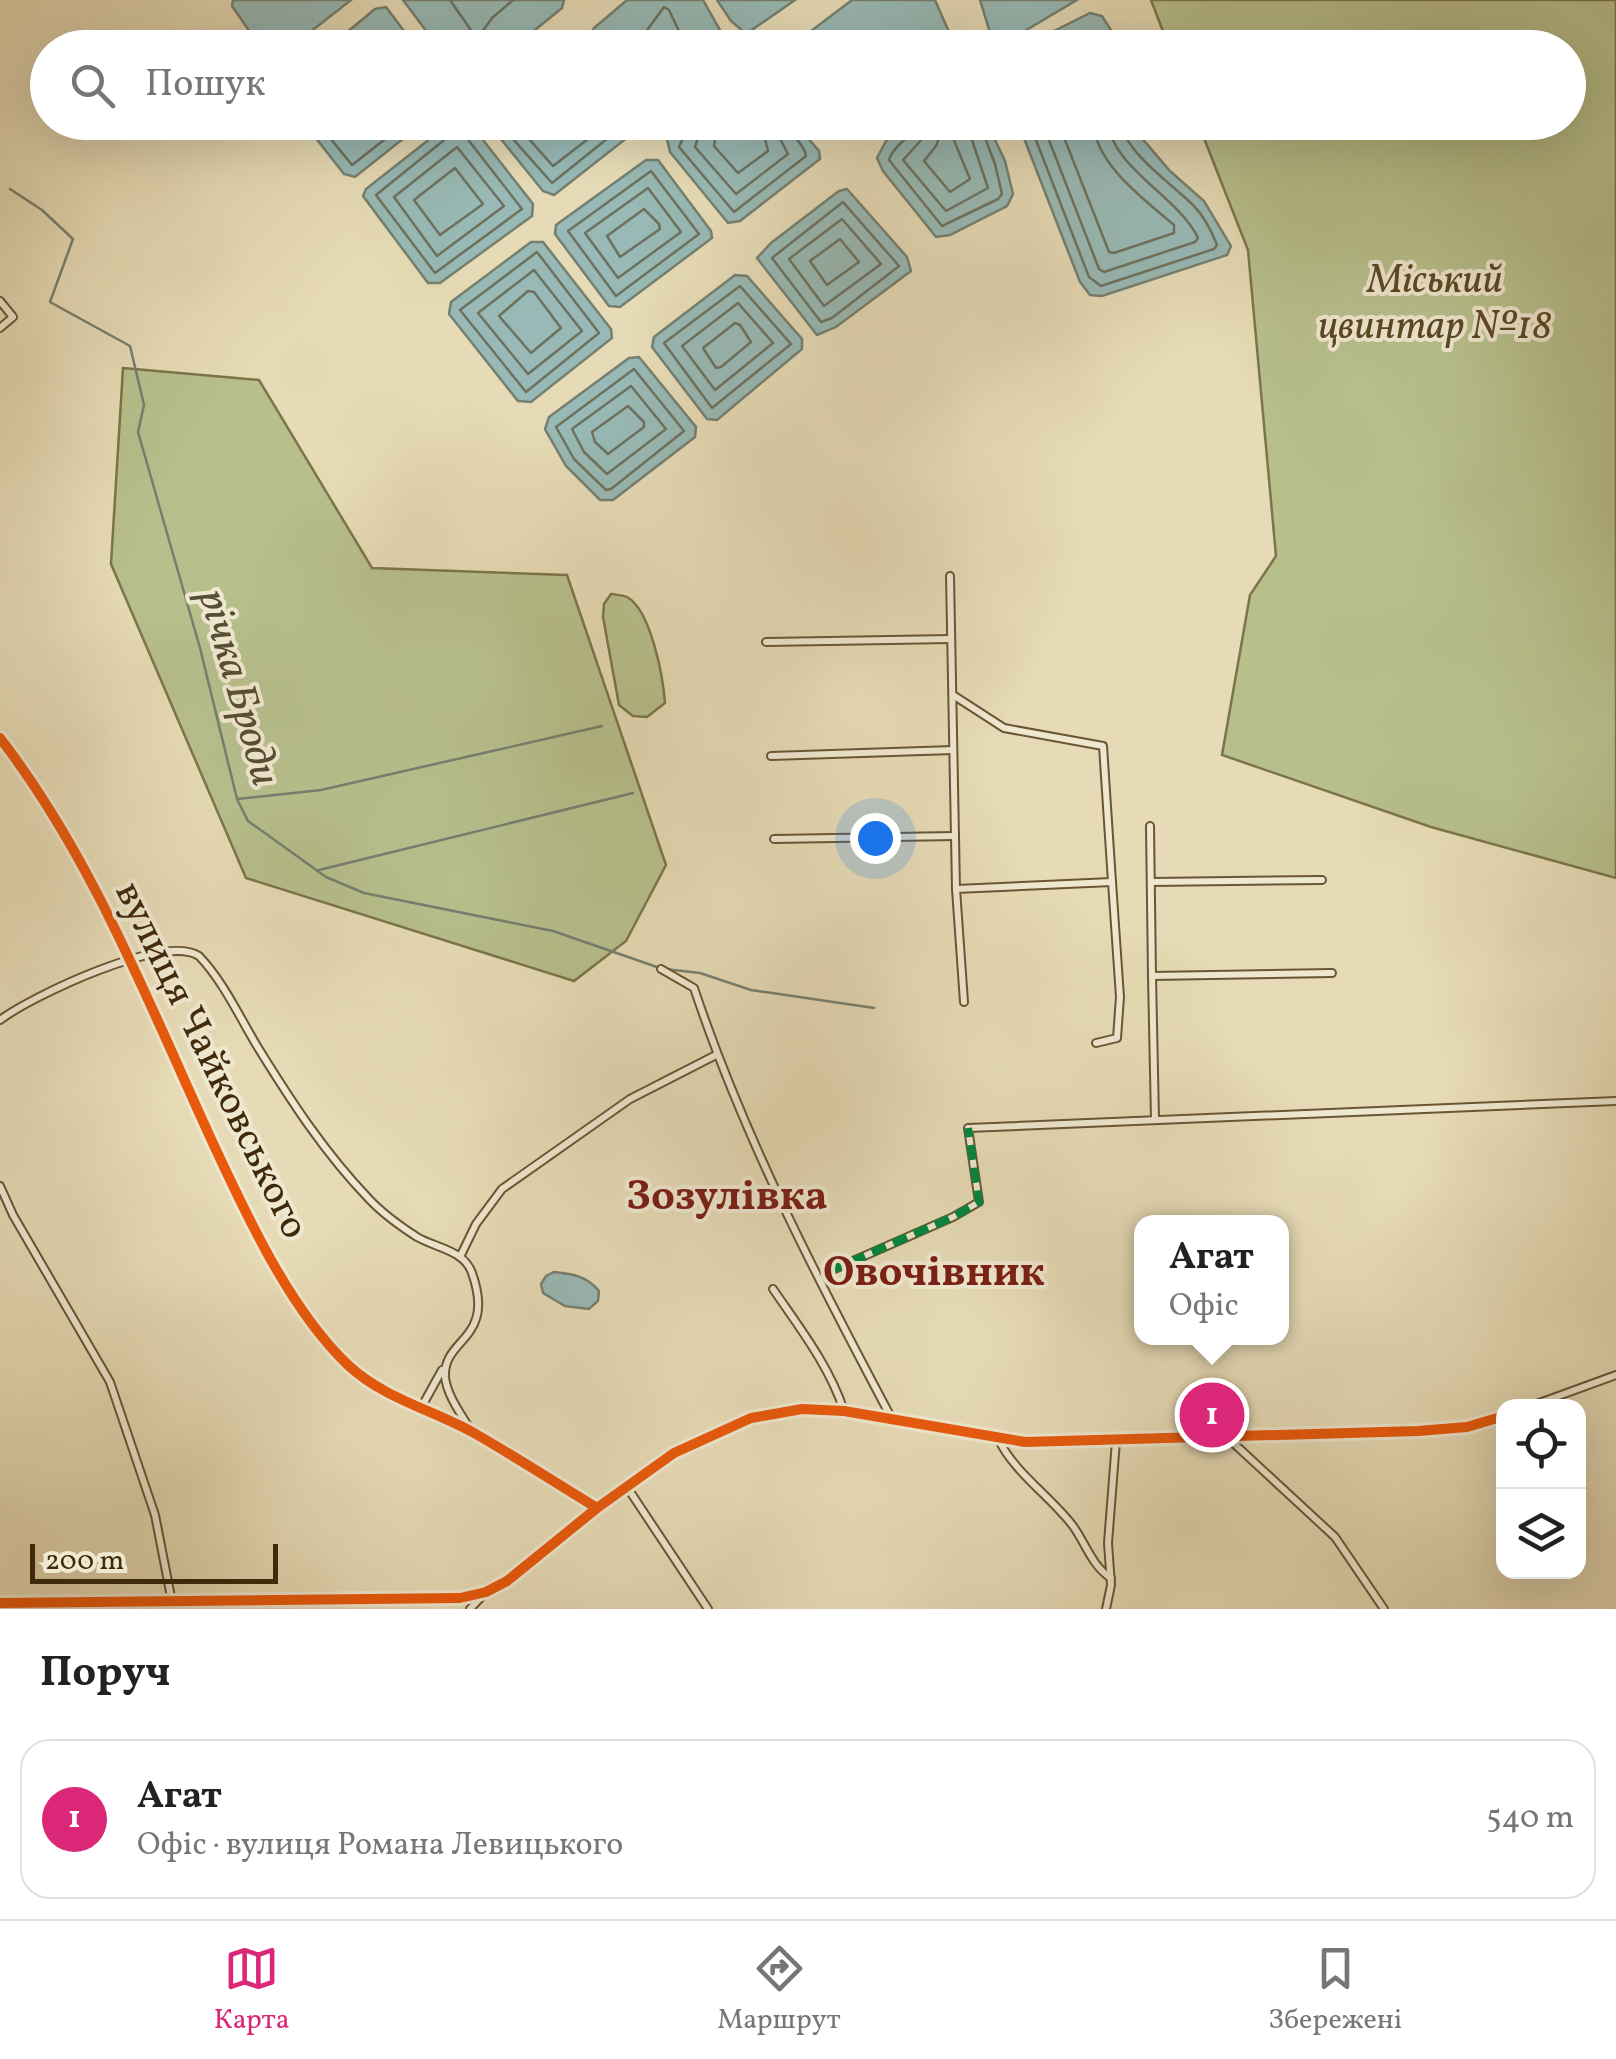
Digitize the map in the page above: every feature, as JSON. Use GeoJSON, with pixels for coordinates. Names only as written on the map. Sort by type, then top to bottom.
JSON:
{"type":"FeatureCollection","features":[{"type":"Feature","properties":{"kind":"street"},"geometry":{"type":"LineString","coordinates":[[0,301],[13,317],[0,328]]}},
{"type":"Feature","properties":{"kind":"street"},"geometry":{"type":"LineString","coordinates":[[950,576],[956,889],[964,1002]]}},
{"type":"Feature","properties":{"kind":"street"},"geometry":{"type":"LineString","coordinates":[[766,642],[951,639]]}},
{"type":"Feature","properties":{"kind":"street"},"geometry":{"type":"LineString","coordinates":[[952,694],[1004,728],[1103,746],[1120,997],[1117,1038],[1096,1043]]}},
{"type":"Feature","properties":{"kind":"street","name":"вулиця Чайковського"},"geometry":{"type":"LineString","coordinates":[[0,738],[52,813],[131,961],[238,1200],[316,1326],[350,1367],[374,1386],[472,1432],[597,1508]]}},
{"type":"Feature","properties":{"kind":"street"},"geometry":{"type":"LineString","coordinates":[[771,756],[953,750]]}},
{"type":"Feature","properties":{"kind":"street"},"geometry":{"type":"LineString","coordinates":[[1150,826],[1155,1119]]}},
{"type":"Feature","properties":{"kind":"street"},"geometry":{"type":"LineString","coordinates":[[774,839],[955,836]]}},
{"type":"Feature","properties":{"kind":"street"},"geometry":{"type":"LineString","coordinates":[[1151,882],[1322,880]]}},
{"type":"Feature","properties":{"kind":"street"},"geometry":{"type":"LineString","coordinates":[[956,889],[1112,882]]}},
{"type":"Feature","properties":{"kind":"street"},"geometry":{"type":"LineString","coordinates":[[0,1020],[68,982],[131,961],[176,950],[188,950],[199,956],[334,1162],[375,1205],[400,1225],[460,1257],[473,1275],[479,1310],[470,1333],[449,1358],[421,1408]]}},
{"type":"Feature","properties":{"kind":"street"},"geometry":{"type":"LineString","coordinates":[[661,968],[694,988],[716,1055],[779,1196],[893,1420]]}},
{"type":"Feature","properties":{"kind":"street"},"geometry":{"type":"LineString","coordinates":[[1152,976],[1332,973]]}},
{"type":"Feature","properties":{"kind":"street"},"geometry":{"type":"LineString","coordinates":[[460,1257],[476,1224],[502,1188],[630,1100],[716,1055]]}},
{"type":"Feature","properties":{"kind":"street"},"geometry":{"type":"LineString","coordinates":[[830,1271],[979,1202],[968,1128],[1616,1101]]}},
{"type":"Feature","properties":{"kind":"street"},"geometry":{"type":"LineString","coordinates":[[0,1186],[110,1382],[156,1515],[172,1602]]}},
{"type":"Feature","properties":{"kind":"street"},"geometry":{"type":"LineString","coordinates":[[773,1289],[818,1358],[844,1411]]}},
{"type":"Feature","properties":{"kind":"street"},"geometry":{"type":"LineString","coordinates":[[449,1358],[445,1374],[449,1392],[472,1432]]}},
{"type":"Feature","properties":{"kind":"street"},"geometry":{"type":"LineString","coordinates":[[1549,1399],[1616,1375]]}},
{"type":"Feature","properties":{"kind":"street"},"geometry":{"type":"LineString","coordinates":[[0,1603],[172,1602],[186,1606],[314,1601],[408,1605],[486,1592],[507,1581],[597,1508],[674,1453],[751,1418],[802,1409],[844,1411],[999,1440],[1116,1441],[1418,1431],[1467,1427],[1496,1418]]}},
{"type":"Feature","properties":{"kind":"street"},"geometry":{"type":"LineString","coordinates":[[1228,1438],[1330,1532],[1384,1609]]}},
{"type":"Feature","properties":{"kind":"street"},"geometry":{"type":"LineString","coordinates":[[999,1440],[1009,1458],[1063,1513],[1098,1569],[1110,1578]]}},
{"type":"Feature","properties":{"kind":"street"},"geometry":{"type":"LineString","coordinates":[[1106,1609],[1116,1441]]}},
{"type":"Feature","properties":{"kind":"street"},"geometry":{"type":"LineString","coordinates":[[627,1487],[708,1609]]}},
{"type":"Feature","properties":{"kind":"street"},"geometry":{"type":"LineString","coordinates":[[470,1609],[486,1592]]}},
{"type":"Feature","properties":{"kind":"street"},"geometry":{"type":"LineString","coordinates":[[314,1601],[326,1609]]}},
{"type":"Feature","properties":{"kind":"street"},"geometry":{"type":"LineString","coordinates":[[273,1609],[279,1602]]}},
{"type":"Feature","properties":{"kind":"green space","name":"Міський цвинтар №18"},"geometry":{"type":"Polygon","coordinates":[[[1151,0],[1616,0],[1616,878],[1431,827],[1222,755],[1250,595],[1276,556],[1248,250],[1205,140],[1586,140],[1586,30],[1162,30],[1151,0]]]}},
{"type":"Feature","properties":{"kind":"green space"},"geometry":{"type":"Polygon","coordinates":[[[123,368],[259,380],[372,568],[567,575],[666,865],[626,941],[574,981],[246,878],[111,564],[123,368]]]}},
{"type":"Feature","properties":{"kind":"green space"},"geometry":{"type":"Polygon","coordinates":[[[611,594],[635,604],[654,645],[665,703],[647,717],[633,716],[619,705],[603,617],[604,604],[611,594]]]}},
{"type":"Feature","properties":{"kind":"water"},"geometry":{"type":"Polygon","coordinates":[[[233,0],[351,0],[313,30],[249,30],[232,6],[233,0]]]}},
{"type":"Feature","properties":{"kind":"water"},"geometry":{"type":"Polygon","coordinates":[[[403,0],[564,0],[562,8],[535,30],[426,30],[403,0]]]}},
{"type":"Feature","properties":{"kind":"water"},"geometry":{"type":"Polygon","coordinates":[[[627,0],[703,0],[720,30],[593,30],[627,0]]]}},
{"type":"Feature","properties":{"kind":"water"},"geometry":{"type":"Polygon","coordinates":[[[717,0],[795,0],[752,30],[741,30],[717,0]]]}},
{"type":"Feature","properties":{"kind":"water"},"geometry":{"type":"Polygon","coordinates":[[[852,0],[935,0],[948,30],[812,30],[852,0]]]}},
{"type":"Feature","properties":{"kind":"water"},"geometry":{"type":"Polygon","coordinates":[[[980,0],[1077,0],[1026,30],[989,30],[980,0]]]}},
{"type":"Feature","properties":{"kind":"water"},"geometry":{"type":"Polygon","coordinates":[[[386,7],[403,30],[350,30],[375,9],[386,7]]]}},
{"type":"Feature","properties":{"kind":"water"},"geometry":{"type":"Polygon","coordinates":[[[1090,13],[1102,16],[1111,30],[1056,30],[1090,13]]]}},
{"type":"Feature","properties":{"kind":"water"},"geometry":{"type":"Polygon","coordinates":[[[317,140],[402,140],[355,177],[344,174],[317,140]]]}},
{"type":"Feature","properties":{"kind":"water"},"geometry":{"type":"Polygon","coordinates":[[[428,140],[483,140],[533,204],[532,216],[440,283],[428,283],[363,196],[366,189],[428,140]]]}},
{"type":"Feature","properties":{"kind":"water"},"geometry":{"type":"Polygon","coordinates":[[[502,140],[624,140],[554,195],[543,191],[502,140]]]}},
{"type":"Feature","properties":{"kind":"water"},"geometry":{"type":"Polygon","coordinates":[[[667,140],[810,140],[820,159],[740,221],[728,223],[670,152],[667,140]]]}},
{"type":"Feature","properties":{"kind":"water"},"geometry":{"type":"Polygon","coordinates":[[[995,140],[1013,194],[1007,206],[950,235],[936,237],[883,171],[877,158],[886,141],[995,140]]]}},
{"type":"Feature","properties":{"kind":"water"},"geometry":{"type":"Polygon","coordinates":[[[1025,140],[1144,140],[1170,171],[1204,201],[1231,246],[1227,255],[1102,296],[1090,295],[1080,282],[1025,140]]]}},
{"type":"Feature","properties":{"kind":"water"},"geometry":{"type":"Polygon","coordinates":[[[646,160],[658,160],[711,231],[712,238],[620,307],[609,306],[555,234],[556,225],[646,160]]]}},
{"type":"Feature","properties":{"kind":"water"},"geometry":{"type":"Polygon","coordinates":[[[847,189],[907,257],[911,271],[836,327],[817,335],[757,258],[771,243],[839,191],[847,189]]]}},
{"type":"Feature","properties":{"kind":"water"},"geometry":{"type":"Polygon","coordinates":[[[531,242],[543,242],[611,329],[612,338],[531,402],[518,401],[449,314],[451,302],[531,242]]]}},
{"type":"Feature","properties":{"kind":"water"},"geometry":{"type":"Polygon","coordinates":[[[735,275],[747,276],[802,339],[802,349],[717,420],[707,419],[652,347],[654,337],[735,275]]]}},
{"type":"Feature","properties":{"kind":"water"},"geometry":{"type":"Polygon","coordinates":[[[639,357],[696,427],[695,437],[613,500],[600,500],[566,466],[545,429],[549,417],[629,358],[639,357]]]}},
{"type":"Feature","properties":{"kind":"water"},"geometry":{"type":"Polygon","coordinates":[[[554,1272],[590,1282],[599,1291],[598,1301],[589,1309],[565,1306],[543,1293],[541,1284],[554,1272]]]}},
{"type":"Feature","properties":{"kind":"waterway","name":"річка Броди"},"geometry":{"type":"LineString","coordinates":[[10,189],[42,210],[73,239],[50,302],[130,346],[144,405],[138,432],[200,648],[237,799],[248,821],[326,877],[364,893],[553,931],[657,967]]}},
{"type":"Feature","properties":{"kind":"waterway"},"geometry":{"type":"LineString","coordinates":[[237,799],[321,790],[602,726]]}},
{"type":"Feature","properties":{"kind":"waterway"},"geometry":{"type":"LineString","coordinates":[[319,870],[633,793]]}},
{"type":"Feature","properties":{"kind":"waterway","name":"річка Броди"},"geometry":{"type":"LineString","coordinates":[[665,969],[700,973],[751,990],[874,1008]]}},
{"type":"Feature","properties":{"kind":"marked path"},"geometry":{"type":"LineString","coordinates":[[830,1271],[979,1202],[968,1128]]}},
{"type":"Feature","properties":{"kind":"cycle path"},"geometry":{"type":"LineString","coordinates":[[0,738],[33,784],[91,882],[238,1197],[306,1316],[348,1365],[377,1386],[474,1433],[597,1508]]}},
{"type":"Feature","properties":{"kind":"cycle path"},"geometry":{"type":"LineString","coordinates":[[0,1603],[460,1598],[486,1592],[507,1581],[597,1508],[674,1453],[751,1418],[802,1409],[844,1411],[1025,1442],[1418,1431],[1467,1427],[1496,1418]]}},
{"type":"Feature","properties":{"kind":"place","name":"Агат"},"geometry":{"type":"Point","coordinates":[1212,1415]}},
{"type":"Feature","properties":{"kind":"district","name":"Зозулівка"},"geometry":{"type":"Point","coordinates":[727,1198]}},
{"type":"Feature","properties":{"kind":"district","name":"Овочівник"},"geometry":{"type":"Point","coordinates":[934,1274]}}]}
